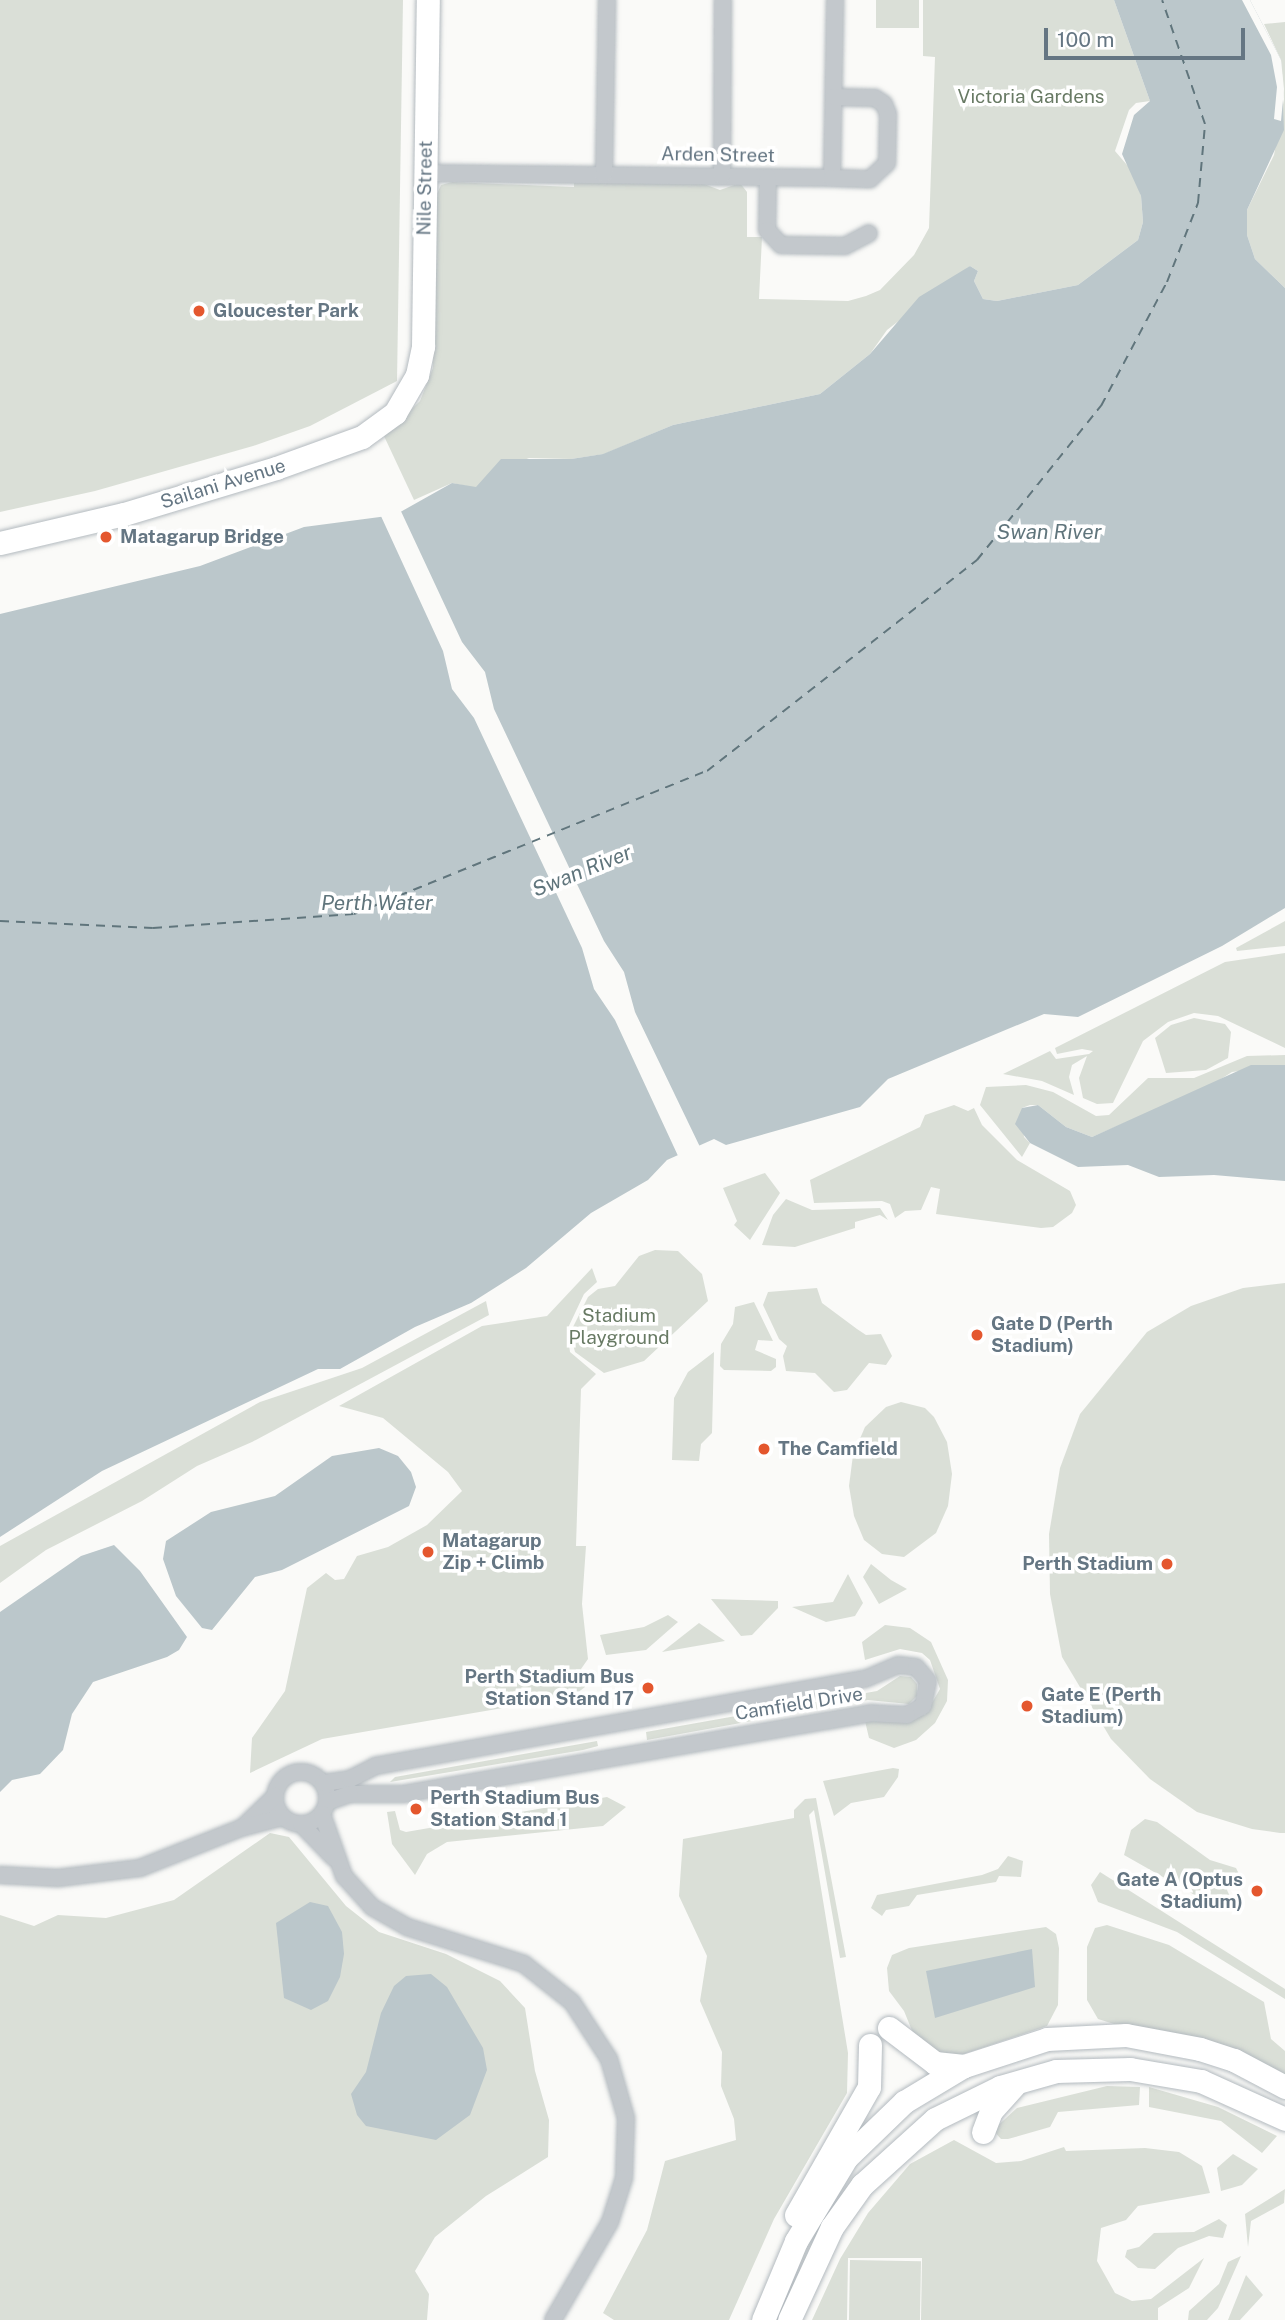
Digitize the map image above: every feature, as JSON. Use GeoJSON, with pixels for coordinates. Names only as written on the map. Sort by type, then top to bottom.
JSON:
{"type":"FeatureCollection","features":[{"type":"Feature","properties":{"kind":"street","name":"Nile Street"},"geometry":{"type":"LineString","coordinates":[[417,375],[422,346],[428,0]]}},
{"type":"Feature","properties":{"kind":"street"},"geometry":{"type":"LineString","coordinates":[[604,174],[607,0]]}},
{"type":"Feature","properties":{"kind":"street"},"geometry":{"type":"LineString","coordinates":[[722,176],[723,0]]}},
{"type":"Feature","properties":{"kind":"street"},"geometry":{"type":"LineString","coordinates":[[832,178],[835,0]]}},
{"type":"Feature","properties":{"kind":"street","name":"Arden Street"},"geometry":{"type":"LineString","coordinates":[[425,173],[870,179],[887,163],[884,104],[875,98],[834,97]]}},
{"type":"Feature","properties":{"kind":"street"},"geometry":{"type":"LineString","coordinates":[[768,177],[768,230],[781,245],[845,246],[869,233]]}},
{"type":"Feature","properties":{"kind":"street","name":"Sailani Avenue"},"geometry":{"type":"LineString","coordinates":[[0,543],[124,514],[362,437],[395,413],[417,375]]}},
{"type":"Feature","properties":{"kind":"street","name":"Camfield Drive"},"geometry":{"type":"LineString","coordinates":[[323,1783],[350,1779],[375,1766],[865,1679],[898,1665],[916,1667],[928,1681],[923,1706],[907,1715],[872,1713],[405,1794],[350,1794],[325,1808]]}},
{"type":"Feature","properties":{"kind":"street"},"geometry":{"type":"LineString","coordinates":[[241,1828],[275,1796],[281,1782],[295,1773],[310,1773],[323,1783],[325,1808],[336,1860]]}},
{"type":"Feature","properties":{"kind":"street"},"geometry":{"type":"LineString","coordinates":[[275,1796],[284,1817]]}},
{"type":"Feature","properties":{"kind":"street"},"geometry":{"type":"LineString","coordinates":[[301,1824],[325,1808]]}},
{"type":"Feature","properties":{"kind":"street"},"geometry":{"type":"LineString","coordinates":[[0,1875],[62,1878],[140,1868],[241,1828],[284,1817],[301,1824],[336,1860],[357,1893],[389,1919],[497,1953],[537,1973],[586,2020],[609,2059],[626,2119],[624,2178],[610,2222],[553,2320]]}},
{"type":"Feature","properties":{"kind":"street"},"geometry":{"type":"LineString","coordinates":[[889,2028],[935,2063],[964,2066]]}},
{"type":"Feature","properties":{"kind":"street"},"geometry":{"type":"LineString","coordinates":[[762,2320],[796,2241],[846,2158],[904,2102],[964,2066],[1047,2039],[1126,2035],[1200,2049],[1234,2060],[1285,2087]]}},
{"type":"Feature","properties":{"kind":"street"},"geometry":{"type":"LineString","coordinates":[[749,2320],[809,2185],[869,2087],[870,2045]]}},
{"type":"Feature","properties":{"kind":"street"},"geometry":{"type":"LineString","coordinates":[[789,2320],[832,2227],[883,2162],[951,2109],[1017,2081],[1087,2068],[1167,2074],[1234,2093],[1285,2119]]}},
{"type":"Feature","properties":{"kind":"street"},"geometry":{"type":"LineString","coordinates":[[983,2133],[991,2111],[1017,2081]]}},
{"type":"Feature","properties":{"kind":"green space","name":"Gloucester Park"},"geometry":{"type":"Polygon","coordinates":[[[0,0],[403,0],[397,381],[310,426],[253,446],[95,491],[0,512],[0,0]]]}},
{"type":"Feature","properties":{"kind":"green space"},"geometry":{"type":"Polygon","coordinates":[[[876,0],[919,0],[919,28],[876,28],[876,0]]]}},
{"type":"Feature","properties":{"kind":"green space","name":"Victoria Gardens"},"geometry":{"type":"Polygon","coordinates":[[[923,0],[1114,0],[1150,101],[1136,103],[1129,110],[1115,151],[1133,172],[1141,196],[1143,222],[1138,240],[1078,285],[997,301],[983,299],[974,281],[978,271],[970,266],[887,330],[870,354],[820,394],[673,425],[604,454],[571,459],[529,458],[488,475],[476,488],[452,483],[414,500],[384,436],[420,401],[433,368],[436,196],[441,185],[452,182],[574,187],[574,182],[704,184],[720,190],[740,183],[747,192],[747,237],[762,237],[759,299],[848,301],[866,296],[880,290],[914,255],[929,228],[935,57],[923,56],[923,0]]]}},
{"type":"Feature","properties":{"kind":"green space"},"geometry":{"type":"Polygon","coordinates":[[[1285,22],[1285,288],[1255,259],[1247,235],[1247,210],[1274,155],[1284,99],[1281,60],[1264,24],[1285,22]]]}},
{"type":"Feature","properties":{"kind":"green space"},"geometry":{"type":"Polygon","coordinates":[[[1285,921],[1285,946],[1237,951],[1236,948],[1285,921]]]}},
{"type":"Feature","properties":{"kind":"green space"},"geometry":{"type":"Polygon","coordinates":[[[1285,953],[1285,1048],[1218,1016],[1194,1013],[1168,1022],[1143,1041],[1113,1103],[1097,1104],[1083,1098],[1079,1078],[1087,1056],[1072,1065],[1069,1077],[1074,1095],[1042,1081],[1003,1074],[1050,1051],[1056,1059],[1089,1054],[1093,1051],[1082,1049],[1057,1054],[1055,1048],[1225,962],[1285,953]]]}},
{"type":"Feature","properties":{"kind":"green space"},"geometry":{"type":"Polygon","coordinates":[[[1194,1018],[1225,1024],[1231,1032],[1228,1058],[1206,1070],[1166,1073],[1155,1038],[1171,1025],[1194,1018]]]}},
{"type":"Feature","properties":{"kind":"green space"},"geometry":{"type":"Polygon","coordinates":[[[1285,1055],[1285,1065],[1232,1072],[1210,1086],[1092,1137],[1066,1127],[1038,1105],[1022,1108],[1024,1137],[1030,1143],[1022,1157],[980,1105],[986,1087],[1026,1085],[1053,1092],[1096,1116],[1109,1115],[1148,1078],[1194,1078],[1247,1056],[1285,1055]]]}},
{"type":"Feature","properties":{"kind":"green space"},"geometry":{"type":"Polygon","coordinates":[[[954,1105],[968,1111],[974,1108],[982,1125],[1017,1160],[1070,1191],[1076,1205],[1072,1213],[1053,1227],[1041,1228],[936,1214],[940,1189],[931,1187],[921,1210],[905,1211],[895,1218],[890,1204],[882,1201],[814,1203],[810,1180],[920,1127],[925,1115],[954,1105]]]}},
{"type":"Feature","properties":{"kind":"green space"},"geometry":{"type":"Polygon","coordinates":[[[765,1173],[780,1193],[750,1240],[734,1225],[737,1221],[723,1188],[765,1173]]]}},
{"type":"Feature","properties":{"kind":"green space"},"geometry":{"type":"Polygon","coordinates":[[[786,1199],[812,1210],[880,1208],[888,1220],[880,1215],[855,1222],[855,1228],[795,1247],[762,1245],[773,1215],[786,1199]]]}},
{"type":"Feature","properties":{"kind":"green space","name":"Stadium Playground"},"geometry":{"type":"Polygon","coordinates":[[[655,1250],[678,1251],[702,1274],[708,1301],[644,1361],[604,1373],[575,1352],[570,1333],[588,1297],[598,1289],[615,1286],[639,1256],[655,1250]]]}},
{"type":"Feature","properties":{"kind":"green space"},"geometry":{"type":"Polygon","coordinates":[[[592,1268],[597,1282],[584,1294],[567,1330],[570,1352],[596,1374],[581,1389],[576,1546],[586,1546],[582,1604],[588,1659],[581,1669],[585,1687],[573,1696],[322,1739],[250,1773],[252,1738],[285,1691],[307,1588],[326,1573],[335,1580],[344,1579],[357,1556],[388,1547],[427,1525],[462,1491],[448,1472],[383,1418],[339,1406],[482,1326],[547,1316],[592,1268]]]}},
{"type":"Feature","properties":{"kind":"green space","name":"Perth Stadium"},"geometry":{"type":"Polygon","coordinates":[[[1285,1283],[1285,1833],[1280,1833],[1252,1829],[1197,1812],[1150,1779],[1111,1739],[1062,1657],[1050,1594],[1049,1534],[1060,1468],[1080,1414],[1147,1332],[1191,1306],[1243,1288],[1285,1283]]]}},
{"type":"Feature","properties":{"kind":"green space"},"geometry":{"type":"Polygon","coordinates":[[[817,1288],[822,1303],[857,1329],[866,1335],[881,1334],[892,1356],[886,1365],[869,1363],[847,1390],[834,1392],[815,1373],[786,1371],[783,1356],[787,1346],[779,1339],[763,1305],[768,1292],[817,1288]]]}},
{"type":"Feature","properties":{"kind":"green space"},"geometry":{"type":"Polygon","coordinates":[[[486,1301],[489,1315],[252,1442],[197,1466],[142,1501],[46,1550],[0,1583],[0,1546],[260,1402],[362,1368],[486,1301]]]}},
{"type":"Feature","properties":{"kind":"green space"},"geometry":{"type":"Polygon","coordinates":[[[754,1302],[773,1341],[758,1340],[755,1350],[776,1359],[776,1367],[771,1371],[724,1370],[720,1366],[721,1344],[733,1324],[735,1307],[754,1302]]]}},
{"type":"Feature","properties":{"kind":"green space"},"geometry":{"type":"Polygon","coordinates":[[[714,1352],[712,1433],[701,1444],[699,1461],[672,1460],[674,1398],[688,1372],[714,1352]]]}},
{"type":"Feature","properties":{"kind":"green space"},"geometry":{"type":"Polygon","coordinates":[[[901,1402],[925,1408],[934,1417],[947,1442],[952,1474],[948,1506],[936,1533],[904,1557],[882,1554],[864,1540],[854,1516],[849,1486],[853,1455],[865,1427],[886,1407],[901,1402]]]}},
{"type":"Feature","properties":{"kind":"green space"},"geometry":{"type":"Polygon","coordinates":[[[871,1564],[907,1589],[879,1604],[863,1577],[871,1564]]]}},
{"type":"Feature","properties":{"kind":"green space"},"geometry":{"type":"Polygon","coordinates":[[[848,1574],[863,1603],[855,1616],[826,1622],[792,1607],[833,1602],[848,1574]]]}},
{"type":"Feature","properties":{"kind":"green space"},"geometry":{"type":"Polygon","coordinates":[[[711,1599],[778,1601],[778,1608],[752,1635],[741,1636],[711,1599]]]}},
{"type":"Feature","properties":{"kind":"green space"},"geometry":{"type":"Polygon","coordinates":[[[668,1615],[678,1622],[646,1650],[606,1655],[600,1635],[644,1627],[668,1615]]]}},
{"type":"Feature","properties":{"kind":"green space"},"geometry":{"type":"Polygon","coordinates":[[[699,1623],[725,1641],[662,1652],[699,1623]]]}},
{"type":"Feature","properties":{"kind":"green space"},"geometry":{"type":"Polygon","coordinates":[[[885,1625],[910,1628],[931,1642],[948,1680],[947,1701],[935,1723],[916,1740],[894,1748],[869,1738],[865,1721],[925,1715],[940,1689],[930,1660],[922,1653],[900,1649],[865,1660],[862,1642],[885,1625]]]}},
{"type":"Feature","properties":{"kind":"green space"},"geometry":{"type":"Polygon","coordinates":[[[900,1676],[911,1677],[917,1684],[917,1696],[909,1704],[868,1700],[647,1740],[646,1732],[877,1691],[900,1676]]]}},
{"type":"Feature","properties":{"kind":"green space"},"geometry":{"type":"Polygon","coordinates":[[[597,1741],[598,1746],[583,1750],[390,1782],[395,1777],[597,1741]]]}},
{"type":"Feature","properties":{"kind":"green space"},"geometry":{"type":"Polygon","coordinates":[[[899,1769],[898,1777],[884,1797],[851,1803],[834,1816],[823,1781],[899,1769]]]}},
{"type":"Feature","properties":{"kind":"green space"},"geometry":{"type":"Polygon","coordinates":[[[607,1797],[626,1807],[603,1826],[447,1842],[427,1854],[415,1875],[392,1844],[387,1812],[395,1811],[400,1830],[406,1832],[607,1797]]]}},
{"type":"Feature","properties":{"kind":"green space"},"geometry":{"type":"Polygon","coordinates":[[[816,1798],[846,1957],[840,1958],[814,1810],[809,1815],[848,2053],[847,2093],[774,2219],[729,2320],[614,2320],[603,2313],[647,2230],[665,2161],[736,2140],[734,2119],[721,2086],[722,2052],[700,2001],[707,1956],[679,1896],[683,1839],[794,1818],[794,1810],[805,1799],[816,1798]]]}},
{"type":"Feature","properties":{"kind":"green space"},"geometry":{"type":"Polygon","coordinates":[[[1145,1819],[1157,1822],[1210,1860],[1236,1868],[1241,1878],[1231,1879],[1227,1890],[1232,1901],[1221,1907],[1207,1902],[1124,1855],[1131,1830],[1145,1819]]]}},
{"type":"Feature","properties":{"kind":"green space"},"geometry":{"type":"Polygon","coordinates":[[[270,1833],[289,1837],[346,1906],[379,1932],[446,1954],[500,1981],[525,2008],[535,2071],[549,2120],[548,2157],[486,2196],[435,2237],[415,2271],[429,2294],[427,2320],[0,2320],[0,1915],[34,1926],[58,1915],[106,1918],[174,1900],[270,1833]]]}},
{"type":"Feature","properties":{"kind":"green space"},"geometry":{"type":"Polygon","coordinates":[[[1008,1856],[1023,1861],[1021,1877],[999,1876],[996,1882],[917,1895],[909,1906],[886,1910],[882,1916],[871,1908],[877,1895],[982,1875],[998,1869],[1008,1856]]]}},
{"type":"Feature","properties":{"kind":"green space"},"geometry":{"type":"Polygon","coordinates":[[[1100,1872],[1285,1989],[1285,1999],[1177,1932],[1098,1902],[1091,1885],[1100,1872]]]}},
{"type":"Feature","properties":{"kind":"green space"},"geometry":{"type":"Polygon","coordinates":[[[1107,1925],[1169,1945],[1264,2002],[1271,2039],[1285,2051],[1285,2077],[1098,2019],[1087,2000],[1087,1947],[1095,1928],[1107,1925]]]}},
{"type":"Feature","properties":{"kind":"green space"},"geometry":{"type":"Polygon","coordinates":[[[1046,1927],[1056,1934],[1059,1948],[1058,2005],[1047,2026],[946,2060],[915,2038],[904,2011],[889,1991],[887,1968],[892,1955],[909,1948],[1046,1927]]]}},
{"type":"Feature","properties":{"kind":"green space"},"geometry":{"type":"Polygon","coordinates":[[[1107,2086],[1140,2087],[1139,2105],[1058,2112],[1050,2127],[1008,2139],[1001,2139],[993,2130],[1017,2108],[1107,2086]]]}},
{"type":"Feature","properties":{"kind":"green space"},"geometry":{"type":"Polygon","coordinates":[[[1149,2087],[1218,2107],[1277,2136],[1262,2153],[1221,2121],[1149,2107],[1149,2087]]]}},
{"type":"Feature","properties":{"kind":"green space"},"geometry":{"type":"Polygon","coordinates":[[[954,2140],[996,2163],[1021,2161],[1064,2147],[1066,2151],[1145,2148],[1179,2152],[1202,2166],[1210,2193],[1138,2206],[1126,2220],[1101,2228],[1097,2261],[1115,2293],[1132,2301],[1151,2299],[1204,2258],[1189,2288],[1158,2308],[1158,2320],[921,2320],[922,2258],[848,2258],[847,2320],[812,2320],[840,2259],[868,2213],[910,2164],[954,2140]]]}},
{"type":"Feature","properties":{"kind":"green space"},"geometry":{"type":"Polygon","coordinates":[[[1233,2154],[1258,2169],[1242,2185],[1221,2191],[1217,2168],[1233,2154]]]}},
{"type":"Feature","properties":{"kind":"green space"},"geometry":{"type":"Polygon","coordinates":[[[1285,2189],[1284,2203],[1251,2221],[1248,2247],[1245,2214],[1285,2189]]]}},
{"type":"Feature","properties":{"kind":"green space"},"geometry":{"type":"Polygon","coordinates":[[[1219,2219],[1227,2225],[1223,2238],[1209,2236],[1178,2248],[1155,2269],[1138,2268],[1125,2257],[1127,2250],[1139,2247],[1154,2233],[1194,2232],[1219,2219]]]}},
{"type":"Feature","properties":{"kind":"green space"},"geometry":{"type":"Polygon","coordinates":[[[1241,2256],[1218,2308],[1207,2320],[1188,2320],[1189,2311],[1219,2284],[1228,2262],[1241,2256]]]}},
{"type":"Feature","properties":{"kind":"green space"},"geometry":{"type":"Polygon","coordinates":[[[850,2260],[921,2261],[920,2320],[849,2320],[850,2260]]]}},
{"type":"Feature","properties":{"kind":"green space"},"geometry":{"type":"Polygon","coordinates":[[[1246,2275],[1263,2295],[1240,2320],[1228,2320],[1246,2275]]]}},
{"type":"Feature","properties":{"kind":"water","name":"Perth Water"},"geometry":{"type":"Polygon","coordinates":[[[1114,0],[1250,0],[1281,60],[1284,130],[1247,210],[1247,235],[1255,259],[1285,288],[1285,908],[1222,946],[1078,1017],[1044,1014],[888,1079],[860,1107],[726,1145],[714,1139],[667,1160],[648,1180],[591,1213],[526,1268],[471,1303],[415,1327],[340,1369],[318,1369],[102,1471],[0,1537],[0,614],[200,566],[304,527],[395,515],[452,483],[476,487],[501,459],[571,459],[603,454],[673,425],[820,394],[870,354],[919,297],[970,266],[978,271],[974,281],[983,299],[997,301],[1078,285],[1138,240],[1143,222],[1141,196],[1122,154],[1134,115],[1150,101],[1114,0]]]}},
{"type":"Feature","properties":{"kind":"water"},"geometry":{"type":"Polygon","coordinates":[[[1251,1065],[1285,1065],[1285,1181],[1214,1175],[1159,1177],[1128,1165],[1078,1167],[1030,1143],[1015,1124],[1022,1108],[1038,1105],[1066,1127],[1092,1137],[1251,1065]]]}},
{"type":"Feature","properties":{"kind":"water"},"geometry":{"type":"Polygon","coordinates":[[[379,1448],[398,1456],[411,1472],[416,1487],[409,1506],[282,1570],[255,1577],[212,1630],[202,1628],[176,1596],[163,1559],[166,1541],[211,1512],[275,1496],[332,1456],[379,1448]]]}},
{"type":"Feature","properties":{"kind":"water"},"geometry":{"type":"Polygon","coordinates":[[[114,1545],[140,1571],[187,1637],[179,1650],[167,1657],[93,1682],[72,1714],[63,1750],[40,1774],[12,1780],[0,1792],[0,1612],[81,1556],[114,1545]]]}},
{"type":"Feature","properties":{"kind":"water"},"geometry":{"type":"Polygon","coordinates":[[[310,1902],[328,1906],[342,1932],[344,1954],[340,1977],[328,2001],[311,2010],[284,1998],[276,1923],[310,1902]]]}},
{"type":"Feature","properties":{"kind":"water"},"geometry":{"type":"Polygon","coordinates":[[[1032,1949],[1035,1987],[935,2018],[926,1971],[1032,1949]]]}},
{"type":"Feature","properties":{"kind":"water"},"geometry":{"type":"Polygon","coordinates":[[[431,1974],[447,1987],[483,2048],[487,2070],[470,2115],[436,2140],[366,2126],[357,2115],[351,2094],[366,2072],[381,2013],[394,1986],[406,1976],[431,1974]]]}},
{"type":"Feature","properties":{"kind":"pier"},"geometry":{"type":"Polygon","coordinates":[[[1242,0],[1250,0],[1281,60],[1284,89],[1281,121],[1274,119],[1277,87],[1271,55],[1242,0]]]}},
{"type":"Feature","properties":{"kind":"pier"},"geometry":{"type":"Polygon","coordinates":[[[399,507],[462,642],[485,672],[494,709],[604,941],[624,972],[635,1012],[701,1149],[679,1158],[615,1020],[594,989],[582,948],[474,718],[452,689],[443,651],[380,514],[399,507]]]}},
{"type":"Feature","properties":{"kind":"ferry route"},"geometry":{"type":"LineString","coordinates":[[0,921],[153,928],[354,914],[707,771],[977,560],[1101,406],[1167,282],[1198,203],[1205,124],[1162,0]]}},
{"type":"Feature","properties":{"kind":"place","name":"Gloucester Park"},"geometry":{"type":"Point","coordinates":[199,311]}},
{"type":"Feature","properties":{"kind":"place","name":"Matagarup Bridge"},"geometry":{"type":"Point","coordinates":[106,537]}},
{"type":"Feature","properties":{"kind":"place","name":"Gate D (Perth Stadium)"},"geometry":{"type":"Point","coordinates":[977,1335]}},
{"type":"Feature","properties":{"kind":"place","name":"The Camfield"},"geometry":{"type":"Point","coordinates":[764,1449]}},
{"type":"Feature","properties":{"kind":"place","name":"Matagarup Zip + Climb"},"geometry":{"type":"Point","coordinates":[428,1552]}},
{"type":"Feature","properties":{"kind":"place","name":"Perth Stadium"},"geometry":{"type":"Point","coordinates":[1167,1564]}},
{"type":"Feature","properties":{"kind":"place","name":"Perth Stadium Bus Station Stand 17"},"geometry":{"type":"Point","coordinates":[648,1688]}},
{"type":"Feature","properties":{"kind":"place","name":"Gate E (Perth Stadium)"},"geometry":{"type":"Point","coordinates":[1027,1706]}},
{"type":"Feature","properties":{"kind":"place","name":"Perth Stadium Bus Station Stand 1"},"geometry":{"type":"Point","coordinates":[416,1809]}},
{"type":"Feature","properties":{"kind":"place","name":"Gate A (Optus Stadium)"},"geometry":{"type":"Point","coordinates":[1257,1891]}},
{"type":"Feature","properties":{"kind":"water label","name":"Swan River"},"geometry":{"type":"Point","coordinates":[1049,532]}},
{"type":"Feature","properties":{"kind":"water label","name":"Swan River"},"geometry":{"type":"Point","coordinates":[582,871]}}]}
